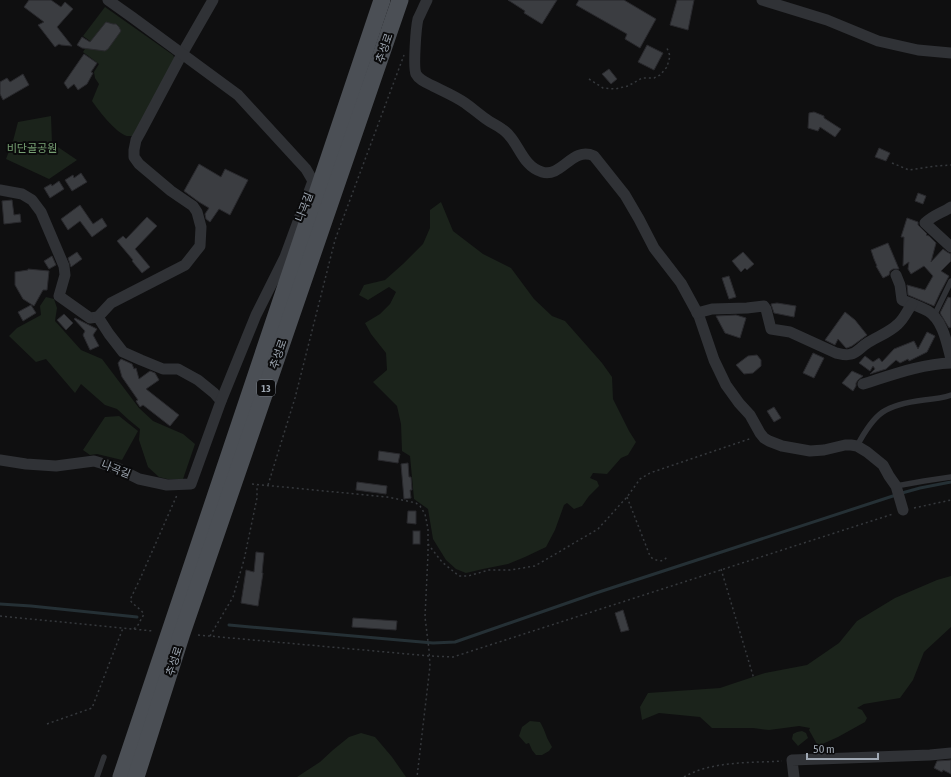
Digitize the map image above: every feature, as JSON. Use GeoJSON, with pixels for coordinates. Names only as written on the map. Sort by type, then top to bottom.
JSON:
{"type":"FeatureCollection","features":[{"type":"Feature","properties":{"kind":"main road","name":"추성로"},"geometry":{"type":"LineString","coordinates":[[121,777],[382,0]]}},
{"type":"Feature","properties":{"kind":"main road","name":"추성로"},"geometry":{"type":"LineString","coordinates":[[136,777],[182,633],[400,0]]}},
{"type":"Feature","properties":{"kind":"street","name":"나곡길"},"geometry":{"type":"LineString","coordinates":[[0,460],[26,464],[56,466],[94,461],[116,468],[139,479],[167,485],[191,484],[221,401],[256,315],[285,257],[313,181],[306,169],[238,95],[108,0]]}},
{"type":"Feature","properties":{"kind":"street"},"geometry":{"type":"LineString","coordinates":[[0,190],[22,194],[32,200],[41,212],[64,266],[65,274],[59,296],[90,318],[98,318],[111,303],[185,265],[200,246],[201,227],[197,212],[193,206],[139,164],[134,157],[134,150],[136,140],[213,0]]}},
{"type":"Feature","properties":{"kind":"street"},"geometry":{"type":"LineString","coordinates":[[427,0],[418,21],[414,63],[417,76],[464,102],[486,119],[503,129],[511,138],[529,165],[540,172],[545,173],[555,171],[570,159],[583,154],[590,154],[594,156],[625,195],[654,248],[681,283],[697,313],[714,360],[724,380],[732,393],[750,415],[764,438],[776,444],[810,451],[824,450],[845,445],[857,446],[883,465],[896,486],[902,507]]}},
{"type":"Feature","properties":{"kind":"street"},"geometry":{"type":"LineString","coordinates":[[762,0],[827,20],[878,41],[918,50],[951,53]]}},
{"type":"Feature","properties":{"kind":"street"},"geometry":{"type":"LineString","coordinates":[[951,207],[932,217],[925,223],[951,247]]}},
{"type":"Feature","properties":{"kind":"street"},"geometry":{"type":"LineString","coordinates":[[896,275],[900,285],[902,300],[929,312],[934,316],[943,331],[951,359]]}},
{"type":"Feature","properties":{"kind":"street"},"geometry":{"type":"LineString","coordinates":[[697,313],[712,309],[764,306],[771,329],[790,332],[836,353],[850,355],[896,326],[912,304]]}},
{"type":"Feature","properties":{"kind":"street"},"geometry":{"type":"LineString","coordinates":[[98,318],[123,352],[163,369],[178,369],[198,380],[221,401]]}},
{"type":"Feature","properties":{"kind":"street"},"geometry":{"type":"LineString","coordinates":[[863,384],[929,365],[951,363]]}},
{"type":"Feature","properties":{"kind":"street"},"geometry":{"type":"LineString","coordinates":[[794,777],[792,760],[951,753]]}},
{"type":"Feature","properties":{"kind":"lane"},"geometry":{"type":"LineString","coordinates":[[934,316],[951,281]]}},
{"type":"Feature","properties":{"kind":"lane"},"geometry":{"type":"LineString","coordinates":[[857,446],[870,424],[883,411],[892,406],[951,395]]}},
{"type":"Feature","properties":{"kind":"lane"},"geometry":{"type":"LineString","coordinates":[[896,486],[951,477]]}},
{"type":"Feature","properties":{"kind":"lane"},"geometry":{"type":"LineString","coordinates":[[97,777],[104,757]]}},
{"type":"Feature","properties":{"kind":"path"},"geometry":{"type":"LineString","coordinates":[[589,79],[603,88],[614,89],[628,86],[642,78],[654,78],[660,75],[667,67],[670,56],[666,48]]}},
{"type":"Feature","properties":{"kind":"path"},"geometry":{"type":"LineString","coordinates":[[268,486],[295,398],[335,240],[405,53]]}},
{"type":"Feature","properties":{"kind":"path"},"geometry":{"type":"LineString","coordinates":[[892,162],[909,170],[951,165]]}},
{"type":"Feature","properties":{"kind":"path"},"geometry":{"type":"LineString","coordinates":[[428,544],[442,562],[459,576],[468,576],[489,570],[510,570],[535,566],[598,529],[627,497],[640,479],[650,473],[756,437],[760,433]]}},
{"type":"Feature","properties":{"kind":"path"},"geometry":{"type":"LineString","coordinates":[[134,629],[144,614],[141,609],[132,604],[130,600],[182,484]]}},
{"type":"Feature","properties":{"kind":"path"},"geometry":{"type":"LineString","coordinates":[[252,484],[407,500],[416,503],[423,510],[427,519],[428,529],[425,617],[430,656],[417,777]]}},
{"type":"Feature","properties":{"kind":"path"},"geometry":{"type":"LineString","coordinates":[[210,636],[230,602],[235,589],[244,560],[253,521],[257,498],[257,485]]}},
{"type":"Feature","properties":{"kind":"path"},"geometry":{"type":"LineString","coordinates":[[627,497],[650,556],[653,559],[660,561],[667,557]]}},
{"type":"Feature","properties":{"kind":"path"},"geometry":{"type":"LineString","coordinates":[[198,635],[453,657],[721,569],[902,507],[951,500]]}},
{"type":"Feature","properties":{"kind":"path"},"geometry":{"type":"LineString","coordinates":[[721,569],[754,679]]}},
{"type":"Feature","properties":{"kind":"path"},"geometry":{"type":"LineString","coordinates":[[0,616],[153,631]]}},
{"type":"Feature","properties":{"kind":"path"},"geometry":{"type":"LineString","coordinates":[[47,724],[92,708],[122,628]]}},
{"type":"Feature","properties":{"kind":"path"},"geometry":{"type":"LineString","coordinates":[[684,777],[692,772],[722,764],[792,760]]}},
{"type":"Feature","properties":{"kind":"green space"},"geometry":{"type":"Polygon","coordinates":[[[105,7],[173,55],[175,59],[134,136],[127,136],[118,131],[92,101],[99,84],[95,78],[94,72],[99,64],[83,52],[90,41],[83,36],[105,7]]]}},
{"type":"Feature","properties":{"kind":"green space","name":"비단골공원"},"geometry":{"type":"Polygon","coordinates":[[[51,116],[52,143],[77,160],[49,179],[6,159],[18,122],[51,116]]]}},
{"type":"Feature","properties":{"kind":"green space"},"geometry":{"type":"Polygon","coordinates":[[[441,202],[453,231],[483,254],[511,268],[534,299],[552,316],[565,321],[602,363],[612,377],[613,399],[636,442],[628,455],[621,458],[607,474],[593,473],[590,478],[597,481],[599,486],[582,506],[574,509],[567,503],[564,505],[555,530],[546,547],[508,564],[466,573],[456,569],[446,560],[433,539],[428,509],[414,499],[410,456],[402,451],[401,424],[397,406],[373,382],[387,370],[386,353],[371,334],[365,323],[380,314],[390,304],[396,292],[389,287],[368,300],[359,295],[364,285],[385,280],[423,244],[430,228],[430,210],[441,202]]]}},
{"type":"Feature","properties":{"kind":"green space"},"geometry":{"type":"Polygon","coordinates":[[[46,297],[54,299],[57,308],[55,321],[81,350],[102,359],[139,408],[153,421],[183,434],[195,444],[183,479],[167,479],[159,477],[148,467],[139,440],[140,429],[117,409],[105,405],[81,384],[75,393],[46,359],[36,362],[9,336],[17,328],[41,315],[40,306],[46,297]]]}},
{"type":"Feature","properties":{"kind":"green space"},"geometry":{"type":"Polygon","coordinates":[[[119,416],[138,431],[122,460],[97,454],[90,455],[83,450],[105,417],[119,416]]]}},
{"type":"Feature","properties":{"kind":"green space"},"geometry":{"type":"Polygon","coordinates":[[[951,576],[951,627],[924,652],[913,680],[900,698],[864,704],[857,708],[862,710],[867,718],[865,722],[838,737],[818,746],[809,730],[810,728],[799,726],[769,730],[753,728],[712,728],[700,717],[659,713],[642,720],[640,707],[648,693],[720,688],[765,673],[807,665],[839,643],[857,621],[895,598],[937,580],[951,576]]]}},
{"type":"Feature","properties":{"kind":"green space"},"geometry":{"type":"Polygon","coordinates":[[[530,721],[540,722],[552,747],[549,751],[542,755],[536,755],[529,743],[526,744],[519,736],[522,727],[530,721]]]}},
{"type":"Feature","properties":{"kind":"green space"},"geometry":{"type":"Polygon","coordinates":[[[802,731],[806,733],[808,738],[798,746],[792,739],[793,734],[802,731]]]}},
{"type":"Feature","properties":{"kind":"green space"},"geometry":{"type":"Polygon","coordinates":[[[361,733],[375,737],[406,777],[297,777],[320,762],[349,737],[361,733]]]}},
{"type":"Feature","properties":{"kind":"building"},"geometry":{"type":"Polygon","coordinates":[[[29,0],[51,0],[61,7],[65,2],[73,9],[57,27],[72,46],[59,44],[55,47],[38,25],[44,22],[24,7],[29,0]]]}},
{"type":"Feature","properties":{"kind":"building"},"geometry":{"type":"Polygon","coordinates":[[[508,0],[557,0],[542,24],[524,13],[525,11],[508,0]]]}},
{"type":"Feature","properties":{"kind":"building"},"geometry":{"type":"Polygon","coordinates":[[[579,0],[624,0],[656,19],[640,48],[625,39],[627,34],[576,5],[579,0]]]}},
{"type":"Feature","properties":{"kind":"building"},"geometry":{"type":"Polygon","coordinates":[[[677,0],[694,0],[688,30],[670,25],[677,0]]]}},
{"type":"Feature","properties":{"kind":"building"},"geometry":{"type":"Polygon","coordinates":[[[106,22],[116,24],[121,31],[108,49],[105,51],[82,48],[77,45],[82,37],[90,42],[106,22]]]}},
{"type":"Feature","properties":{"kind":"building"},"geometry":{"type":"Polygon","coordinates":[[[647,45],[663,53],[654,70],[638,62],[647,45]]]}},
{"type":"Feature","properties":{"kind":"building"},"geometry":{"type":"Polygon","coordinates":[[[84,54],[97,63],[91,72],[93,73],[87,84],[78,90],[74,84],[68,89],[64,83],[84,54]]]}},
{"type":"Feature","properties":{"kind":"building"},"geometry":{"type":"Polygon","coordinates":[[[609,69],[617,79],[611,84],[602,74],[609,69]]]}},
{"type":"Feature","properties":{"kind":"building"},"geometry":{"type":"Polygon","coordinates":[[[23,74],[29,85],[3,100],[0,94],[0,82],[7,78],[10,82],[23,74]]]}},
{"type":"Feature","properties":{"kind":"building"},"geometry":{"type":"Polygon","coordinates":[[[814,112],[824,116],[824,118],[841,129],[835,137],[820,127],[818,131],[808,128],[809,113],[814,112]]]}},
{"type":"Feature","properties":{"kind":"building"},"geometry":{"type":"Polygon","coordinates":[[[879,148],[890,153],[886,161],[875,157],[879,148]]]}},
{"type":"Feature","properties":{"kind":"building"},"geometry":{"type":"Polygon","coordinates":[[[199,164],[221,177],[225,169],[248,180],[230,215],[219,209],[210,222],[206,219],[205,214],[209,208],[184,191],[199,164]]]}},
{"type":"Feature","properties":{"kind":"building"},"geometry":{"type":"Polygon","coordinates":[[[81,173],[87,182],[72,191],[65,180],[73,175],[74,178],[81,173]]]}},
{"type":"Feature","properties":{"kind":"building"},"geometry":{"type":"Polygon","coordinates":[[[59,181],[64,189],[50,198],[44,188],[51,184],[52,186],[59,181]]]}},
{"type":"Feature","properties":{"kind":"building"},"geometry":{"type":"Polygon","coordinates":[[[918,193],[926,196],[923,204],[915,201],[918,193]]]}},
{"type":"Feature","properties":{"kind":"building"},"geometry":{"type":"Polygon","coordinates":[[[12,200],[14,215],[20,214],[21,222],[4,224],[2,201],[12,200]]]}},
{"type":"Feature","properties":{"kind":"building"},"geometry":{"type":"Polygon","coordinates":[[[80,205],[93,224],[102,218],[107,226],[92,237],[80,221],[68,230],[61,219],[80,205]]]}},
{"type":"Feature","properties":{"kind":"building"},"geometry":{"type":"Polygon","coordinates":[[[147,217],[157,226],[135,249],[150,267],[142,273],[117,241],[123,236],[126,239],[147,217]]]}},
{"type":"Feature","properties":{"kind":"building"},"geometry":{"type":"Polygon","coordinates":[[[907,218],[918,222],[918,225],[927,234],[926,235],[936,243],[931,262],[943,249],[951,254],[951,261],[941,271],[949,276],[934,306],[908,295],[907,285],[925,290],[933,276],[924,266],[911,274],[908,269],[909,262],[903,266],[904,237],[901,237],[907,218]]]}},
{"type":"Feature","properties":{"kind":"building"},"geometry":{"type":"Polygon","coordinates":[[[888,243],[899,269],[893,269],[890,271],[889,275],[883,278],[876,266],[871,250],[888,243]]]}},
{"type":"Feature","properties":{"kind":"building"},"geometry":{"type":"Polygon","coordinates":[[[77,252],[82,259],[71,267],[68,258],[77,252]]]}},
{"type":"Feature","properties":{"kind":"building"},"geometry":{"type":"Polygon","coordinates":[[[743,252],[754,264],[747,270],[745,268],[741,272],[732,261],[743,252]]]}},
{"type":"Feature","properties":{"kind":"building"},"geometry":{"type":"Polygon","coordinates":[[[52,256],[56,265],[49,269],[44,261],[52,256]]]}},
{"type":"Feature","properties":{"kind":"building"},"geometry":{"type":"Polygon","coordinates":[[[28,269],[49,271],[47,290],[43,290],[34,306],[23,299],[15,285],[15,272],[28,269]]]}},
{"type":"Feature","properties":{"kind":"building"},"geometry":{"type":"Polygon","coordinates":[[[729,276],[736,297],[729,299],[722,278],[729,276]]]}},
{"type":"Feature","properties":{"kind":"building"},"geometry":{"type":"Polygon","coordinates":[[[948,297],[951,298],[951,327],[949,328],[940,313],[948,297]]]}},
{"type":"Feature","properties":{"kind":"building"},"geometry":{"type":"Polygon","coordinates":[[[777,303],[796,306],[794,317],[774,313],[771,304],[777,303]]]}},
{"type":"Feature","properties":{"kind":"building"},"geometry":{"type":"Polygon","coordinates":[[[31,305],[36,313],[23,321],[18,312],[31,305]]]}},
{"type":"Feature","properties":{"kind":"building"},"geometry":{"type":"Polygon","coordinates":[[[845,312],[855,320],[867,335],[847,348],[838,339],[835,345],[825,340],[845,312]]]}},
{"type":"Feature","properties":{"kind":"building"},"geometry":{"type":"Polygon","coordinates":[[[64,314],[73,323],[66,330],[57,320],[64,314]]]}},
{"type":"Feature","properties":{"kind":"building"},"geometry":{"type":"Polygon","coordinates":[[[736,315],[746,318],[740,338],[725,333],[716,316],[736,315]]]}},
{"type":"Feature","properties":{"kind":"building"},"geometry":{"type":"Polygon","coordinates":[[[75,318],[97,329],[93,335],[99,346],[90,350],[83,335],[85,331],[74,319],[75,318]]]}},
{"type":"Feature","properties":{"kind":"building"},"geometry":{"type":"Polygon","coordinates":[[[927,332],[935,336],[927,352],[909,361],[908,359],[900,363],[896,360],[886,369],[870,374],[875,369],[873,366],[870,371],[859,363],[865,356],[873,362],[879,358],[882,362],[894,349],[914,341],[918,349],[927,332]]]}},
{"type":"Feature","properties":{"kind":"building"},"geometry":{"type":"Polygon","coordinates":[[[813,353],[824,358],[814,378],[803,373],[813,353]]]}},
{"type":"Feature","properties":{"kind":"building"},"geometry":{"type":"Polygon","coordinates":[[[757,355],[761,360],[761,366],[753,373],[744,374],[736,365],[748,356],[757,355]]]}},
{"type":"Feature","properties":{"kind":"building"},"geometry":{"type":"Polygon","coordinates":[[[121,359],[132,364],[134,369],[136,368],[139,379],[150,371],[155,373],[159,380],[146,389],[179,415],[170,426],[143,405],[140,407],[136,401],[138,400],[122,377],[118,363],[121,359]]]}},
{"type":"Feature","properties":{"kind":"building"},"geometry":{"type":"Polygon","coordinates":[[[852,371],[863,376],[856,383],[853,391],[842,383],[852,371]]]}},
{"type":"Feature","properties":{"kind":"building"},"geometry":{"type":"Polygon","coordinates":[[[774,407],[781,418],[774,422],[767,411],[774,407]]]}},
{"type":"Feature","properties":{"kind":"building"},"geometry":{"type":"Polygon","coordinates":[[[379,451],[400,454],[398,463],[378,460],[379,451]]]}},
{"type":"Feature","properties":{"kind":"building"},"geometry":{"type":"Polygon","coordinates":[[[408,463],[412,490],[410,490],[411,498],[404,499],[401,464],[408,463]]]}},
{"type":"Feature","properties":{"kind":"building"},"geometry":{"type":"Polygon","coordinates":[[[357,482],[387,486],[386,494],[356,490],[357,482]]]}},
{"type":"Feature","properties":{"kind":"building"},"geometry":{"type":"Polygon","coordinates":[[[408,511],[416,511],[416,524],[407,523],[408,511]]]}},
{"type":"Feature","properties":{"kind":"building"},"geometry":{"type":"Polygon","coordinates":[[[413,531],[420,531],[420,544],[413,544],[413,531]]]}},
{"type":"Feature","properties":{"kind":"building"},"geometry":{"type":"Polygon","coordinates":[[[256,552],[264,553],[263,573],[258,606],[241,603],[246,570],[254,572],[256,552]]]}},
{"type":"Feature","properties":{"kind":"building"},"geometry":{"type":"Polygon","coordinates":[[[623,610],[629,630],[621,632],[615,613],[623,610]]]}},
{"type":"Feature","properties":{"kind":"building"},"geometry":{"type":"Polygon","coordinates":[[[353,618],[397,621],[396,630],[352,627],[353,618]]]}},
{"type":"Feature","properties":{"kind":"building"},"geometry":{"type":"Polygon","coordinates":[[[951,760],[951,774],[934,768],[937,761],[951,760]]]}},
{"type":"Feature","properties":{"kind":"waterway"},"geometry":{"type":"LineString","coordinates":[[902,493],[951,482]]}},
{"type":"Feature","properties":{"kind":"waterway"},"geometry":{"type":"LineString","coordinates":[[229,625],[433,643],[455,642],[596,593],[896,495]]}},
{"type":"Feature","properties":{"kind":"waterway"},"geometry":{"type":"LineString","coordinates":[[0,604],[137,617]]}}]}
